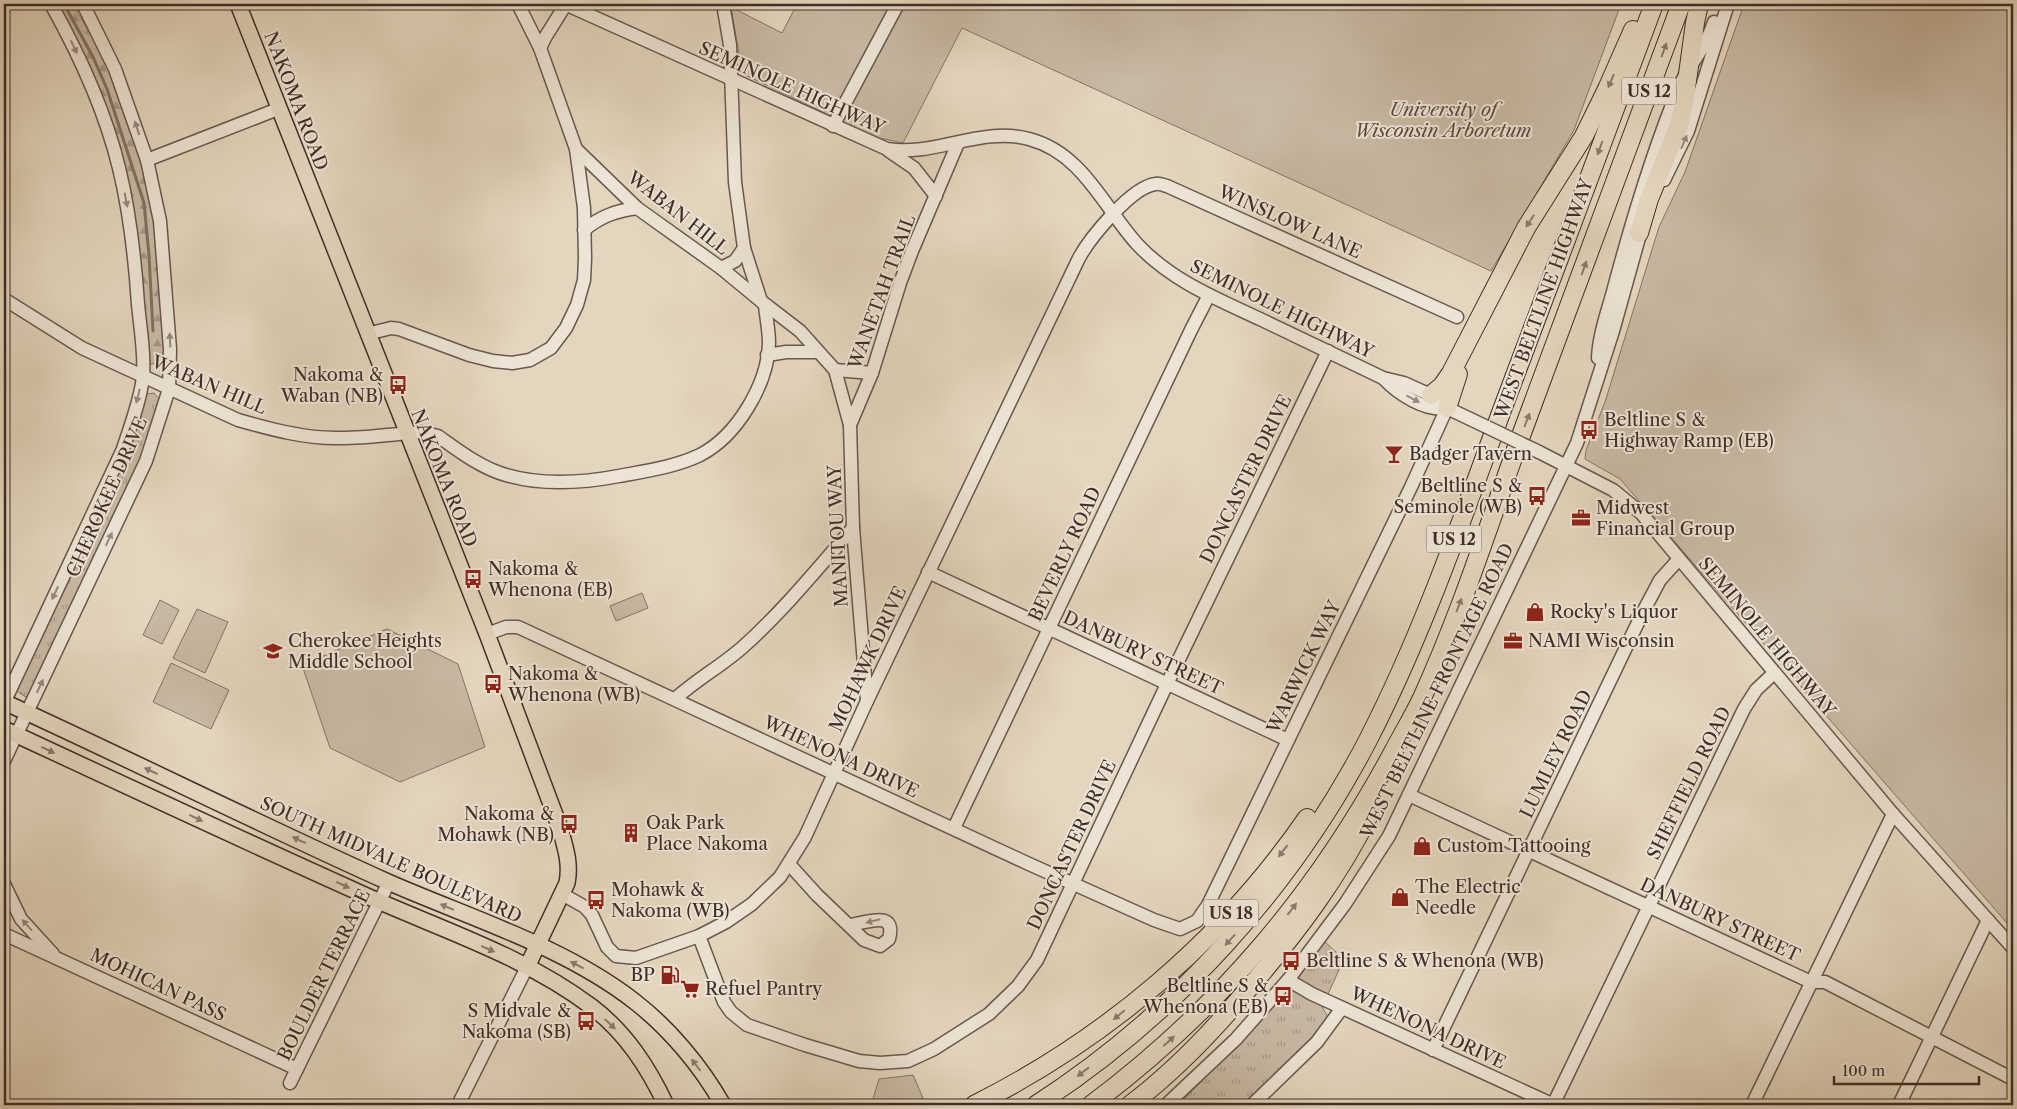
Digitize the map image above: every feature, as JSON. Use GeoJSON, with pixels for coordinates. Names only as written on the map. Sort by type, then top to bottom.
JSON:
{"type":"FeatureCollection","features":[{"type":"Feature","properties":{"kind":"highway"},"geometry":{"type":"LineString","coordinates":[[1431,396],[1446,381],[1526,228],[1560,176],[1597,112],[1644,4]]}},
{"type":"Feature","properties":{"kind":"highway","name":"WEST BELTLINE HIGHWAY"},"geometry":{"type":"LineString","coordinates":[[1036,1105],[1100,1059],[1169,1001],[1222,948],[1247,921],[1300,851],[1351,771],[1368,740],[1412,647],[1654,4]]}},
{"type":"Feature","properties":{"kind":"highway","name":"WEST BELTLINE HIGHWAY"},"geometry":{"type":"LineString","coordinates":[[1091,1105],[1132,1074],[1192,1021],[1233,979],[1273,933],[1317,874],[1368,797],[1421,699],[1481,549],[1681,4]]}},
{"type":"Feature","properties":{"kind":"highway"},"geometry":{"type":"LineString","coordinates":[[1639,233],[1649,198],[1678,125],[1688,72],[1694,23],[1700,4]]}},
{"type":"Feature","properties":{"kind":"highway"},"geometry":{"type":"LineString","coordinates":[[1447,408],[1451,389],[1478,323]]}},
{"type":"Feature","properties":{"kind":"highway","name":"US 18"},"geometry":{"type":"LineString","coordinates":[[974,1105],[1041,1069],[1093,1035],[1156,984],[1224,920],[1269,870],[1312,812],[1412,647]]}},
{"type":"Feature","properties":{"kind":"highway"},"geometry":{"type":"LineString","coordinates":[[1130,1105],[1170,1072],[1220,1022],[1277,955],[1314,907],[1354,844],[1385,781],[1421,699]]}},
{"type":"Feature","properties":{"kind":"main road","name":"NAKOMA ROAD"},"geometry":{"type":"LineString","coordinates":[[238,4],[487,634],[560,828],[569,871],[562,894],[527,967]]}},
{"type":"Feature","properties":{"kind":"main road","name":"SOUTH MIDVALE BOULEVARD"},"geometry":{"type":"LineString","coordinates":[[4,703],[389,882],[537,946],[595,974],[628,996],[674,1037],[723,1105]]}},
{"type":"Feature","properties":{"kind":"main road"},"geometry":{"type":"LineString","coordinates":[[10,732],[379,902],[527,967],[570,992],[613,1026],[645,1064],[666,1105]]}},
{"type":"Feature","properties":{"kind":"street","name":"CHEROKEE DRIVE"},"geometry":{"type":"LineString","coordinates":[[4,703],[123,449],[143,377],[137,281],[127,205],[119,167],[106,123],[92,88],[69,36],[51,4]]}},
{"type":"Feature","properties":{"kind":"street","name":"CHEROKEE DRIVE"},"geometry":{"type":"LineString","coordinates":[[4,761],[10,732],[27,713],[146,461],[169,389],[170,349],[160,221],[147,160],[115,68],[83,4]]}},
{"type":"Feature","properties":{"kind":"street"},"geometry":{"type":"LineString","coordinates":[[367,334],[390,328],[399,329],[441,346],[493,361],[512,363],[540,356],[558,340],[578,305],[584,280],[584,208],[576,149],[540,48],[518,4]]}},
{"type":"Feature","properties":{"kind":"street"},"geometry":{"type":"LineString","coordinates":[[540,48],[565,4]]}},
{"type":"Feature","properties":{"kind":"street","name":"SEMINOLE HIGHWAY"},"geometry":{"type":"LineString","coordinates":[[565,4],[887,149],[902,152],[917,151],[994,136],[1014,136],[1030,139],[1048,146],[1063,155],[1079,169],[1136,243],[1151,258],[1188,284],[1383,378],[1404,383],[1431,396],[1447,408],[1613,490],[1641,513],[1893,814],[2013,948]]}},
{"type":"Feature","properties":{"kind":"street"},"geometry":{"type":"LineString","coordinates":[[723,4],[730,45],[735,182],[744,248],[763,303]]}},
{"type":"Feature","properties":{"kind":"street"},"geometry":{"type":"LineString","coordinates":[[833,126],[898,4]]}},
{"type":"Feature","properties":{"kind":"street","name":"WEST BELTLINE FRONTAGE ROAD"},"geometry":{"type":"LineString","coordinates":[[1597,378],[1598,348],[1637,205],[1681,83],[1705,46],[1721,4]]}},
{"type":"Feature","properties":{"kind":"street","name":"WEST BELTLINE FRONTAGE ROAD"},"geometry":{"type":"LineString","coordinates":[[1166,1105],[1224,1051],[1288,980],[1326,931],[1389,836],[1577,443],[1613,332],[1639,233],[1649,208],[1681,149],[1688,131],[1728,4]]}},
{"type":"Feature","properties":{"kind":"street"},"geometry":{"type":"LineString","coordinates":[[147,160],[278,109]]}},
{"type":"Feature","properties":{"kind":"street","name":"WANETAH TRAIL"},"geometry":{"type":"LineString","coordinates":[[850,425],[872,373],[900,283],[958,143]]}},
{"type":"Feature","properties":{"kind":"street","name":"WABAN HILL"},"geometry":{"type":"LineString","coordinates":[[4,299],[82,348],[238,420],[287,432],[339,438],[421,432],[438,436],[491,470],[524,480],[581,481],[649,471],[699,455],[722,440],[737,424],[749,405],[759,383],[767,355],[769,342],[763,303],[721,268],[637,208],[576,149]]}},
{"type":"Feature","properties":{"kind":"street"},"geometry":{"type":"LineString","coordinates":[[887,149],[914,168],[936,196]]}},
{"type":"Feature","properties":{"kind":"street","name":"WINSLOW LANE"},"geometry":{"type":"LineString","coordinates":[[1114,214],[1144,187],[1157,183],[1167,186],[1457,317]]}},
{"type":"Feature","properties":{"kind":"street"},"geometry":{"type":"LineString","coordinates":[[584,230],[598,219],[617,211],[637,208]]}},
{"type":"Feature","properties":{"kind":"street","name":"MOHAWK DRIVE"},"geometry":{"type":"LineString","coordinates":[[562,894],[584,906],[589,911],[607,947],[616,956],[636,958],[699,936],[726,922],[752,904],[780,876],[806,837],[867,701],[1079,258],[1096,231],[1114,214]]}},
{"type":"Feature","properties":{"kind":"street"},"geometry":{"type":"LineString","coordinates":[[721,268],[734,261],[744,248]]}},
{"type":"Feature","properties":{"kind":"street","name":"BEVERLY ROAD"},"geometry":{"type":"LineString","coordinates":[[954,828],[1191,330],[1210,295]]}},
{"type":"Feature","properties":{"kind":"street","name":"MANITOU WAY"},"geometry":{"type":"LineString","coordinates":[[763,303],[800,332],[835,370],[850,425],[853,528],[867,701]]}},
{"type":"Feature","properties":{"kind":"street","name":"DONCASTER DRIVE"},"geometry":{"type":"LineString","coordinates":[[699,936],[724,1002],[731,1012],[747,1025],[859,1061],[880,1063],[908,1061],[934,1049],[989,1014],[1018,986],[1037,960],[1167,684],[1328,351]]}},
{"type":"Feature","properties":{"kind":"street"},"geometry":{"type":"LineString","coordinates":[[767,355],[786,352],[818,352]]}},
{"type":"Feature","properties":{"kind":"street"},"geometry":{"type":"LineString","coordinates":[[835,370],[872,373]]}},
{"type":"Feature","properties":{"kind":"street","name":"SEMINOLE HIGHWAY"},"geometry":{"type":"LineString","coordinates":[[1383,378],[1398,391],[1429,407],[1436,409],[1447,408]]}},
{"type":"Feature","properties":{"kind":"street","name":"WARWICK WAY"},"geometry":{"type":"LineString","coordinates":[[1180,930],[1197,921],[1208,905],[1412,486],[1447,408]]}},
{"type":"Feature","properties":{"kind":"street"},"geometry":{"type":"LineString","coordinates":[[676,699],[691,684],[743,647],[771,620],[853,528]]}},
{"type":"Feature","properties":{"kind":"street","name":"LUMLEY ROAD"},"geometry":{"type":"LineString","coordinates":[[1433,1050],[1643,612],[1660,580],[1679,559]]}},
{"type":"Feature","properties":{"kind":"street","name":"DANBURY STREET"},"geometry":{"type":"LineString","coordinates":[[928,572],[1288,740]]}},
{"type":"Feature","properties":{"kind":"street","name":"WHENONA DRIVE"},"geometry":{"type":"LineString","coordinates":[[487,634],[506,627],[518,627],[1073,884],[1180,930]]}},
{"type":"Feature","properties":{"kind":"street","name":"SHEFFIELD ROAD"},"geometry":{"type":"LineString","coordinates":[[1554,1105],[1744,709],[1756,690],[1774,673]]}},
{"type":"Feature","properties":{"kind":"street","name":"DANBURY STREET"},"geometry":{"type":"LineString","coordinates":[[1409,795],[1811,982],[1825,982],[2013,1079]]}},
{"type":"Feature","properties":{"kind":"street"},"geometry":{"type":"LineString","coordinates":[[1752,1105],[1893,814]]}},
{"type":"Feature","properties":{"kind":"street"},"geometry":{"type":"LineString","coordinates":[[789,864],[817,895],[849,925]]}},
{"type":"Feature","properties":{"kind":"street","name":"BOULDER TERRACE"},"geometry":{"type":"LineString","coordinates":[[290,1083],[389,882]]}},
{"type":"Feature","properties":{"kind":"street"},"geometry":{"type":"LineString","coordinates":[[4,884],[21,919],[59,959]]}},
{"type":"Feature","properties":{"kind":"street"},"geometry":{"type":"LineString","coordinates":[[1899,1105],[1988,920]]}},
{"type":"Feature","properties":{"kind":"street","name":"MOHICAN PASS"},"geometry":{"type":"LineString","coordinates":[[4,934],[297,1069]]}},
{"type":"Feature","properties":{"kind":"street"},"geometry":{"type":"LineString","coordinates":[[458,1105],[527,967]]}},
{"type":"Feature","properties":{"kind":"street","name":"WHENONA DRIVE"},"geometry":{"type":"LineString","coordinates":[[1288,980],[1312,994],[1554,1105]]}},
{"type":"Feature","properties":{"kind":"street"},"geometry":{"type":"LineString","coordinates":[[1252,1105],[1317,1042],[1342,1008]]}},
{"type":"Feature","properties":{"kind":"green space"},"geometry":{"type":"Polygon","coordinates":[[[54,4],[72,4],[94,39],[111,74],[139,154],[154,221],[166,353],[161,363],[150,364],[147,358],[128,191],[54,4]]]}},
{"type":"Feature","properties":{"kind":"green space","name":"University of Wisconsin Arboretum"},"geometry":{"type":"Polygon","coordinates":[[[797,4],[1621,4],[1574,130],[1491,271],[962,28],[903,143],[875,137],[742,72],[731,7],[782,33],[797,4]]]}},
{"type":"Feature","properties":{"kind":"green space"},"geometry":{"type":"Polygon","coordinates":[[[1744,4],[2013,4],[2013,930],[1620,479],[1585,459],[1586,450],[1605,402],[1659,227],[1685,172],[1744,4]]]}},
{"type":"Feature","properties":{"kind":"green space"},"geometry":{"type":"Polygon","coordinates":[[[154,393],[161,401],[139,464],[26,697],[15,690],[147,394],[154,393]]]}},
{"type":"Feature","properties":{"kind":"green space"},"geometry":{"type":"Polygon","coordinates":[[[642,593],[648,608],[616,621],[610,606],[642,593]]]}},
{"type":"Feature","properties":{"kind":"green space"},"geometry":{"type":"Polygon","coordinates":[[[160,600],[179,610],[162,644],[143,635],[160,600]]]}},
{"type":"Feature","properties":{"kind":"green space"},"geometry":{"type":"Polygon","coordinates":[[[197,609],[228,622],[205,673],[173,658],[197,609]]]}},
{"type":"Feature","properties":{"kind":"green space"},"geometry":{"type":"Polygon","coordinates":[[[387,629],[458,664],[485,747],[400,782],[330,748],[302,665],[387,629]]]}},
{"type":"Feature","properties":{"kind":"green space"},"geometry":{"type":"Polygon","coordinates":[[[171,663],[229,690],[211,729],[153,702],[171,663]]]}},
{"type":"Feature","properties":{"kind":"green space"},"geometry":{"type":"Polygon","coordinates":[[[1325,942],[1344,959],[1322,1007],[1327,1015],[1324,1026],[1242,1105],[1178,1105],[1256,1027],[1325,942]]]}},
{"type":"Feature","properties":{"kind":"green space"},"geometry":{"type":"Polygon","coordinates":[[[913,1075],[926,1105],[871,1105],[879,1079],[913,1075]]]}},
{"type":"Feature","properties":{"kind":"waterway"},"geometry":{"type":"LineString","coordinates":[[64,4],[93,57],[107,89],[144,203],[153,331]]}},
{"type":"Feature","properties":{"kind":"place","name":"Nakoma & Waban (NB)"},"geometry":{"type":"Point","coordinates":[398,385]}},
{"type":"Feature","properties":{"kind":"place","name":"Beltline S & Highway Ramp (EB)"},"geometry":{"type":"Point","coordinates":[1589,430]}},
{"type":"Feature","properties":{"kind":"place","name":"Badger Tavern"},"geometry":{"type":"Point","coordinates":[1394,454]}},
{"type":"Feature","properties":{"kind":"place","name":"Beltline S & Seminole (WB)"},"geometry":{"type":"Point","coordinates":[1537,496]}},
{"type":"Feature","properties":{"kind":"place","name":"Midwest Financial Group"},"geometry":{"type":"Point","coordinates":[1581,518]}},
{"type":"Feature","properties":{"kind":"place","name":"Nakoma & Whenona (EB)"},"geometry":{"type":"Point","coordinates":[473,579]}},
{"type":"Feature","properties":{"kind":"place","name":"Rocky's Liquor"},"geometry":{"type":"Point","coordinates":[1535,612]}},
{"type":"Feature","properties":{"kind":"place","name":"NAMI Wisconsin"},"geometry":{"type":"Point","coordinates":[1513,641]}},
{"type":"Feature","properties":{"kind":"place","name":"Cherokee Heights Middle School"},"geometry":{"type":"Point","coordinates":[273,651]}},
{"type":"Feature","properties":{"kind":"place","name":"Nakoma & Whenona (WB)"},"geometry":{"type":"Point","coordinates":[493,684]}},
{"type":"Feature","properties":{"kind":"place","name":"Nakoma & Mohawk (NB)"},"geometry":{"type":"Point","coordinates":[569,824]}},
{"type":"Feature","properties":{"kind":"place","name":"Oak Park Place Nakoma"},"geometry":{"type":"Point","coordinates":[631,833]}},
{"type":"Feature","properties":{"kind":"place","name":"Custom Tattooing"},"geometry":{"type":"Point","coordinates":[1422,846]}},
{"type":"Feature","properties":{"kind":"place","name":"The Electric Needle"},"geometry":{"type":"Point","coordinates":[1400,897]}},
{"type":"Feature","properties":{"kind":"place","name":"Mohawk & Nakoma (WB)"},"geometry":{"type":"Point","coordinates":[596,900]}},
{"type":"Feature","properties":{"kind":"place","name":"Beltline S & Whenona (WB)"},"geometry":{"type":"Point","coordinates":[1291,961]}},
{"type":"Feature","properties":{"kind":"place","name":"BP"},"geometry":{"type":"Point","coordinates":[670,975]}},
{"type":"Feature","properties":{"kind":"place","name":"Refuel Pantry"},"geometry":{"type":"Point","coordinates":[690,989]}},
{"type":"Feature","properties":{"kind":"place","name":"Beltline S & Whenona (EB)"},"geometry":{"type":"Point","coordinates":[1283,996]}},
{"type":"Feature","properties":{"kind":"place","name":"S Midvale & Nakoma (SB)"},"geometry":{"type":"Point","coordinates":[586,1021]}}]}
